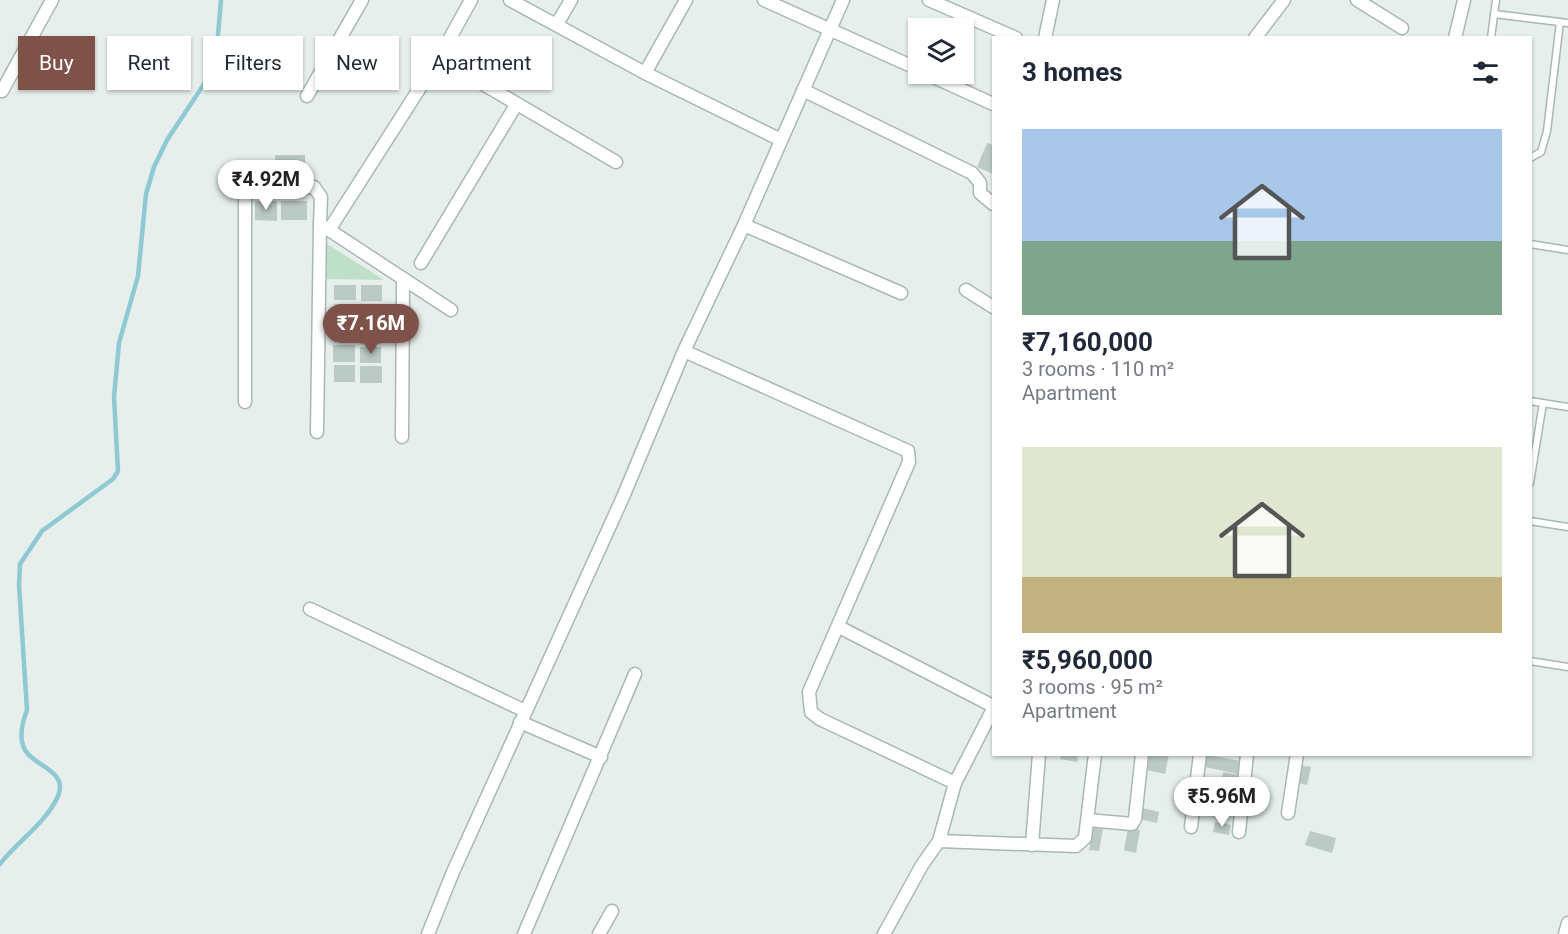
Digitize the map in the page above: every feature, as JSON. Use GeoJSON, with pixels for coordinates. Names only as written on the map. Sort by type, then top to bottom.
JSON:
{"type":"FeatureCollection","features":[{"type":"Feature","properties":{"kind":"street"},"geometry":{"type":"LineString","coordinates":[[2,91],[52,0]]}},
{"type":"Feature","properties":{"kind":"street"},"geometry":{"type":"LineString","coordinates":[[308,96],[362,0]]}},
{"type":"Feature","properties":{"kind":"street"},"geometry":{"type":"LineString","coordinates":[[451,36],[471,0]]}},
{"type":"Feature","properties":{"kind":"street"},"geometry":{"type":"LineString","coordinates":[[510,0],[645,73],[781,140]]}},
{"type":"Feature","properties":{"kind":"street"},"geometry":{"type":"LineString","coordinates":[[557,24],[571,0]]}},
{"type":"Feature","properties":{"kind":"street"},"geometry":{"type":"LineString","coordinates":[[645,73],[686,0]]}},
{"type":"Feature","properties":{"kind":"street"},"geometry":{"type":"LineString","coordinates":[[764,0],[908,64]]}},
{"type":"Feature","properties":{"kind":"street"},"geometry":{"type":"LineString","coordinates":[[428,934],[523,716],[623,497],[684,351],[744,225],[843,0]]}},
{"type":"Feature","properties":{"kind":"street"},"geometry":{"type":"LineString","coordinates":[[928,0],[1011,36]]}},
{"type":"Feature","properties":{"kind":"street"},"geometry":{"type":"LineString","coordinates":[[1045,36],[1053,0]]}},
{"type":"Feature","properties":{"kind":"street"},"geometry":{"type":"LineString","coordinates":[[1260,36],[1284,0]]}},
{"type":"Feature","properties":{"kind":"street"},"geometry":{"type":"LineString","coordinates":[[1357,0],[1402,28]]}},
{"type":"Feature","properties":{"kind":"street"},"geometry":{"type":"LineString","coordinates":[[1455,36],[1464,0]]}},
{"type":"Feature","properties":{"kind":"street"},"geometry":{"type":"LineString","coordinates":[[1448,36],[1457,23]]}},
{"type":"Feature","properties":{"kind":"street"},"geometry":{"type":"LineString","coordinates":[[949,84],[992,104]]}},
{"type":"Feature","properties":{"kind":"street"},"geometry":{"type":"LineString","coordinates":[[324,227],[417,90]]}},
{"type":"Feature","properties":{"kind":"street"},"geometry":{"type":"LineString","coordinates":[[491,90],[616,162]]}},
{"type":"Feature","properties":{"kind":"street"},"geometry":{"type":"LineString","coordinates":[[803,90],[972,173],[980,183],[980,193],[992,203]]}},
{"type":"Feature","properties":{"kind":"street"},"geometry":{"type":"LineString","coordinates":[[421,263],[516,105]]}},
{"type":"Feature","properties":{"kind":"street"},"geometry":{"type":"LineString","coordinates":[[245,402],[245,196],[255,188],[314,188],[321,197],[324,227],[317,432]]}},
{"type":"Feature","properties":{"kind":"street"},"geometry":{"type":"LineString","coordinates":[[744,225],[901,293]]}},
{"type":"Feature","properties":{"kind":"street"},"geometry":{"type":"LineString","coordinates":[[324,227],[403,281],[451,310]]}},
{"type":"Feature","properties":{"kind":"street"},"geometry":{"type":"LineString","coordinates":[[402,437],[403,281]]}},
{"type":"Feature","properties":{"kind":"street"},"geometry":{"type":"LineString","coordinates":[[966,290],[992,307]]}},
{"type":"Feature","properties":{"kind":"street"},"geometry":{"type":"LineString","coordinates":[[684,351],[908,451],[909,462],[809,692],[810,712],[955,783]]}},
{"type":"Feature","properties":{"kind":"street"},"geometry":{"type":"LineString","coordinates":[[310,609],[601,757]]}},
{"type":"Feature","properties":{"kind":"street"},"geometry":{"type":"LineString","coordinates":[[839,627],[992,706]]}},
{"type":"Feature","properties":{"kind":"street"},"geometry":{"type":"LineString","coordinates":[[529,932],[634,674]]}},
{"type":"Feature","properties":{"kind":"street"},"geometry":{"type":"LineString","coordinates":[[884,934],[922,865],[939,841],[955,783],[992,709]]}},
{"type":"Feature","properties":{"kind":"street"},"geometry":{"type":"LineString","coordinates":[[1032,845],[1039,756]]}},
{"type":"Feature","properties":{"kind":"street"},"geometry":{"type":"LineString","coordinates":[[939,841],[1076,846],[1085,838],[1095,756]]}},
{"type":"Feature","properties":{"kind":"street"},"geometry":{"type":"LineString","coordinates":[[1088,820],[1132,824],[1136,819],[1142,756]]}},
{"type":"Feature","properties":{"kind":"street"},"geometry":{"type":"LineString","coordinates":[[1191,827],[1200,756]]}},
{"type":"Feature","properties":{"kind":"street"},"geometry":{"type":"LineString","coordinates":[[1239,832],[1247,756]]}},
{"type":"Feature","properties":{"kind":"street"},"geometry":{"type":"LineString","coordinates":[[1288,813],[1298,756]]}},
{"type":"Feature","properties":{"kind":"street"},"geometry":{"type":"LineString","coordinates":[[599,934],[612,911]]}},
{"type":"Feature","properties":{"kind":"street"},"geometry":{"type":"LineString","coordinates":[[1564,934],[1568,923]]}},
{"type":"Feature","properties":{"kind":"lane"},"geometry":{"type":"LineString","coordinates":[[1491,36],[1496,0]]}},
{"type":"Feature","properties":{"kind":"lane"},"geometry":{"type":"LineString","coordinates":[[1494,14],[1564,22],[1547,132],[1541,152],[1532,157]]}},
{"type":"Feature","properties":{"kind":"lane"},"geometry":{"type":"LineString","coordinates":[[1532,244],[1568,250]]}},
{"type":"Feature","properties":{"kind":"lane"},"geometry":{"type":"LineString","coordinates":[[1532,401],[1568,407]]}},
{"type":"Feature","properties":{"kind":"lane"},"geometry":{"type":"LineString","coordinates":[[1532,471],[1543,403]]}},
{"type":"Feature","properties":{"kind":"lane"},"geometry":{"type":"LineString","coordinates":[[1532,521],[1568,527]]}},
{"type":"Feature","properties":{"kind":"lane"},"geometry":{"type":"LineString","coordinates":[[1532,660],[1568,667]]}},
{"type":"Feature","properties":{"kind":"green space"},"geometry":{"type":"Polygon","coordinates":[[[324,242],[384,280],[326,279],[324,242]]]}},
{"type":"Feature","properties":{"kind":"building"},"geometry":{"type":"Polygon","coordinates":[[[987,143],[992,145],[992,174],[977,167],[987,143]]]}},
{"type":"Feature","properties":{"kind":"building"},"geometry":{"type":"Polygon","coordinates":[[[275,155],[305,155],[305,177],[275,177],[275,155]]]}},
{"type":"Feature","properties":{"kind":"building"},"geometry":{"type":"Polygon","coordinates":[[[255,201],[277,201],[277,221],[255,220],[255,201]]]}},
{"type":"Feature","properties":{"kind":"building"},"geometry":{"type":"Polygon","coordinates":[[[281,201],[307,201],[307,220],[281,220],[281,201]]]}},
{"type":"Feature","properties":{"kind":"building"},"geometry":{"type":"Polygon","coordinates":[[[334,285],[356,285],[356,300],[334,300],[334,285]]]}},
{"type":"Feature","properties":{"kind":"building"},"geometry":{"type":"Polygon","coordinates":[[[361,285],[382,285],[382,301],[361,301],[361,285]]]}},
{"type":"Feature","properties":{"kind":"building"},"geometry":{"type":"Polygon","coordinates":[[[334,304],[356,304],[356,320],[334,320],[334,304]]]}},
{"type":"Feature","properties":{"kind":"building"},"geometry":{"type":"Polygon","coordinates":[[[360,305],[382,305],[382,322],[360,322],[360,305]]]}},
{"type":"Feature","properties":{"kind":"building"},"geometry":{"type":"Polygon","coordinates":[[[334,324],[355,324],[355,342],[334,342],[334,324]]]}},
{"type":"Feature","properties":{"kind":"building"},"geometry":{"type":"Polygon","coordinates":[[[360,326],[381,326],[381,344],[360,344],[360,326]]]}},
{"type":"Feature","properties":{"kind":"building"},"geometry":{"type":"Polygon","coordinates":[[[333,345],[355,345],[355,362],[333,362],[333,345]]]}},
{"type":"Feature","properties":{"kind":"building"},"geometry":{"type":"Polygon","coordinates":[[[360,347],[381,347],[381,363],[360,363],[360,347]]]}},
{"type":"Feature","properties":{"kind":"building"},"geometry":{"type":"Polygon","coordinates":[[[334,365],[355,365],[355,382],[334,382],[334,365]]]}},
{"type":"Feature","properties":{"kind":"building"},"geometry":{"type":"Polygon","coordinates":[[[360,366],[382,366],[382,383],[360,383],[360,366]]]}},
{"type":"Feature","properties":{"kind":"building"},"geometry":{"type":"Polygon","coordinates":[[[1061,756],[1078,756],[1077,762],[1060,759],[1061,756]]]}},
{"type":"Feature","properties":{"kind":"building"},"geometry":{"type":"Polygon","coordinates":[[[1149,756],[1169,756],[1165,774],[1146,770],[1149,756]]]}},
{"type":"Feature","properties":{"kind":"building"},"geometry":{"type":"Polygon","coordinates":[[[1207,756],[1240,761],[1238,774],[1205,767],[1207,756]]]}},
{"type":"Feature","properties":{"kind":"building"},"geometry":{"type":"Polygon","coordinates":[[[1298,765],[1311,767],[1307,785],[1295,782],[1298,765]]]}},
{"type":"Feature","properties":{"kind":"building"},"geometry":{"type":"Polygon","coordinates":[[[1223,772],[1239,775],[1235,797],[1219,794],[1223,772]]]}},
{"type":"Feature","properties":{"kind":"building"},"geometry":{"type":"Polygon","coordinates":[[[1200,794],[1210,796],[1207,809],[1198,807],[1200,794]]]}},
{"type":"Feature","properties":{"kind":"building"},"geometry":{"type":"Polygon","coordinates":[[[1142,808],[1159,812],[1157,823],[1139,819],[1142,808]]]}},
{"type":"Feature","properties":{"kind":"building"},"geometry":{"type":"Polygon","coordinates":[[[1215,822],[1231,825],[1229,835],[1213,832],[1215,822]]]}},
{"type":"Feature","properties":{"kind":"building"},"geometry":{"type":"Polygon","coordinates":[[[1093,827],[1103,829],[1099,851],[1089,850],[1093,827]]]}},
{"type":"Feature","properties":{"kind":"building"},"geometry":{"type":"Polygon","coordinates":[[[1128,828],[1140,830],[1136,853],[1124,850],[1128,828]]]}},
{"type":"Feature","properties":{"kind":"building"},"geometry":{"type":"Polygon","coordinates":[[[1310,831],[1336,838],[1332,853],[1305,845],[1310,831]]]}},
{"type":"Feature","properties":{"kind":"waterway"},"geometry":{"type":"LineString","coordinates":[[0,864],[47,814],[60,788],[56,776],[33,759],[22,744],[22,726],[27,710],[19,585],[20,564],[42,531],[113,479],[118,471],[114,397],[119,343],[138,276],[146,194],[154,167],[167,140],[206,81],[216,58],[221,0]]}}]}
